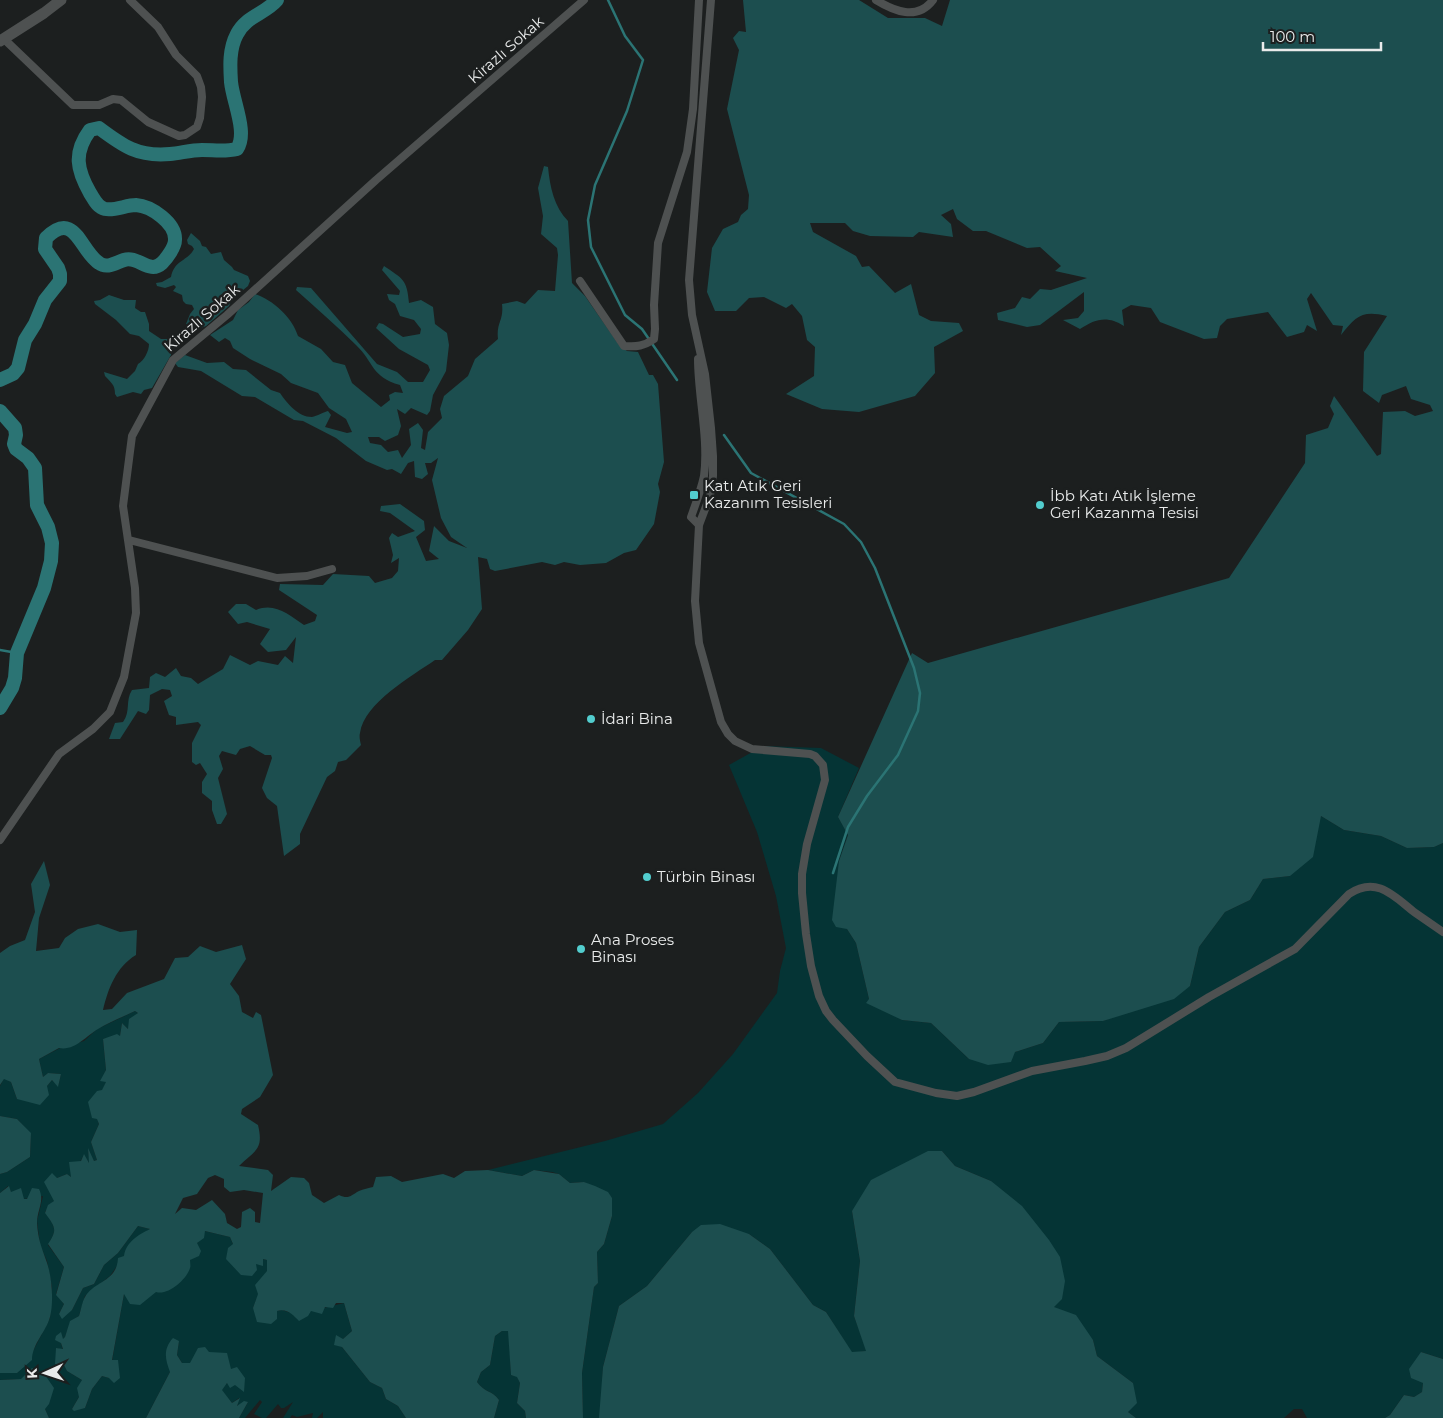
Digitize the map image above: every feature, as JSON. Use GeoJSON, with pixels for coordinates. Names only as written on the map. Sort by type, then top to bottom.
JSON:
{"type":"FeatureCollection","features":[{"type":"Feature","properties":{"kind":"street"},"geometry":{"type":"LineString","coordinates":[[60,0],[44,13],[2,39],[73,105],[99,105],[113,99],[121,100],[148,122],[179,136],[185,135],[197,127],[200,118],[202,97],[197,76],[176,55],[158,27],[130,0]]}},
{"type":"Feature","properties":{"kind":"street","name":"Kirazlı Sokak"},"geometry":{"type":"LineString","coordinates":[[0,840],[59,754],[94,729],[110,712],[124,677],[136,613],[129,540],[123,506],[132,436],[173,360],[227,315],[376,180],[584,0]]}},
{"type":"Feature","properties":{"kind":"street"},"geometry":{"type":"LineString","coordinates":[[580,281],[624,346],[645,345],[654,339],[656,329],[654,305],[658,243],[687,152],[693,109],[698,0]]}},
{"type":"Feature","properties":{"kind":"street"},"geometry":{"type":"LineString","coordinates":[[711,0],[690,280],[692,315],[705,374],[713,456],[710,496],[700,525],[695,601],[696,620],[702,651],[721,722],[728,734],[741,745],[752,749],[810,754],[815,756],[823,765],[824,789],[807,844],[802,874],[802,893],[806,934],[816,985],[826,1011],[833,1020],[895,1082],[946,1095],[965,1094],[1032,1071],[1107,1056],[1126,1048],[1209,997],[1295,949],[1349,894],[1356,890],[1375,887],[1388,891],[1443,932]]}},
{"type":"Feature","properties":{"kind":"street"},"geometry":{"type":"LineString","coordinates":[[876,0],[893,10],[912,13],[930,5],[933,0]]}},
{"type":"Feature","properties":{"kind":"street"},"geometry":{"type":"LineString","coordinates":[[129,540],[277,578],[307,576],[332,569]]}},
{"type":"Feature","properties":{"kind":"shaded area"},"geometry":{"type":"Polygon","coordinates":[[[743,0],[859,0],[888,18],[925,18],[942,26],[950,0],[1443,0],[1443,843],[1434,847],[1407,848],[1381,836],[1344,830],[1321,816],[1313,857],[1290,876],[1263,879],[1250,900],[1225,912],[1199,947],[1190,986],[1174,999],[1103,1021],[1059,1022],[1043,1043],[1015,1052],[1011,1062],[988,1065],[969,1059],[931,1023],[902,1020],[866,1003],[869,999],[856,943],[847,929],[836,927],[832,920],[839,861],[848,835],[838,817],[912,653],[928,663],[1229,578],[1305,463],[1306,435],[1328,428],[1334,414],[1330,406],[1334,396],[1377,456],[1381,454],[1383,412],[1405,411],[1415,416],[1433,411],[1430,405],[1411,399],[1406,386],[1382,395],[1379,403],[1363,391],[1364,352],[1387,316],[1365,314],[1360,316],[1341,335],[1343,326],[1333,325],[1311,293],[1307,299],[1317,331],[1307,325],[1304,332],[1287,337],[1268,312],[1227,319],[1220,326],[1217,338],[1204,339],[1160,322],[1151,308],[1131,305],[1122,310],[1124,326],[1107,319],[1096,321],[1080,329],[1063,320],[1078,318],[1084,311],[1084,292],[1040,325],[1027,327],[998,320],[997,313],[1015,308],[1022,297],[1030,299],[1040,289],[1051,290],[1087,278],[1055,271],[1061,266],[1040,247],[1027,248],[986,231],[973,231],[957,219],[953,209],[941,215],[951,224],[953,237],[919,232],[913,237],[870,236],[853,231],[845,223],[810,223],[813,232],[856,256],[862,267],[869,266],[895,293],[911,284],[919,315],[931,321],[959,323],[963,331],[934,347],[935,373],[915,396],[859,412],[822,409],[786,394],[814,376],[815,347],[807,340],[802,316],[792,304],[786,308],[764,297],[749,298],[736,311],[715,311],[707,292],[712,248],[723,229],[738,222],[741,215],[748,209],[749,195],[727,109],[739,50],[733,38],[739,31],[746,32],[743,0]]]}},
{"type":"Feature","properties":{"kind":"shaded area"},"geometry":{"type":"Polygon","coordinates":[[[544,166],[548,167],[556,203],[568,221],[572,283],[585,296],[619,345],[627,351],[638,352],[649,375],[653,375],[658,384],[664,462],[658,484],[660,492],[654,524],[636,550],[624,553],[606,563],[580,565],[564,562],[555,565],[542,562],[495,571],[490,569],[487,559],[478,557],[482,609],[468,630],[442,660],[435,660],[402,682],[370,711],[363,722],[360,733],[361,745],[346,760],[338,762],[335,771],[327,777],[300,834],[300,844],[284,856],[277,806],[267,798],[262,788],[272,758],[271,755],[265,755],[250,746],[240,749],[236,755],[222,751],[219,756],[223,769],[218,778],[227,814],[221,824],[217,824],[212,810],[212,801],[202,793],[202,782],[207,774],[200,763],[196,765],[192,762],[192,743],[201,725],[198,722],[176,725],[176,717],[169,715],[164,701],[172,696],[170,690],[162,689],[150,695],[149,710],[146,714],[138,711],[120,739],[109,739],[115,723],[123,722],[125,718],[132,690],[149,688],[150,677],[156,673],[165,677],[176,668],[181,676],[191,678],[198,684],[223,669],[230,655],[250,665],[258,661],[278,665],[285,656],[293,663],[296,637],[286,650],[268,652],[260,644],[270,629],[247,622],[238,624],[228,612],[236,604],[246,604],[256,610],[263,608],[276,609],[304,625],[315,621],[317,615],[279,590],[280,584],[323,585],[333,574],[369,576],[375,583],[392,578],[398,571],[399,558],[391,563],[393,555],[389,538],[392,533],[398,537],[415,531],[390,513],[380,511],[381,506],[400,504],[424,521],[425,530],[416,537],[426,561],[439,559],[429,551],[434,526],[449,541],[467,548],[451,537],[441,518],[432,480],[438,458],[431,463],[425,463],[428,474],[422,479],[415,477],[414,461],[408,463],[401,474],[392,469],[387,470],[366,461],[336,438],[303,421],[294,420],[255,397],[242,396],[201,371],[178,367],[175,363],[185,355],[207,363],[224,362],[233,369],[246,370],[271,390],[280,393],[302,415],[312,417],[328,411],[331,415],[325,427],[347,433],[352,432],[346,419],[329,408],[318,393],[291,383],[281,374],[250,359],[233,348],[230,341],[225,338],[219,342],[210,335],[233,320],[238,310],[249,302],[255,294],[268,300],[281,310],[291,322],[298,336],[321,349],[333,362],[345,365],[352,383],[381,407],[390,400],[389,395],[395,392],[403,393],[400,385],[383,378],[362,351],[296,290],[297,287],[311,288],[377,364],[397,372],[408,382],[423,382],[430,370],[428,365],[399,349],[376,328],[379,323],[383,324],[403,337],[420,334],[421,329],[414,320],[400,316],[395,304],[389,300],[387,294],[399,295],[400,291],[382,270],[384,266],[403,280],[407,289],[409,303],[421,300],[433,307],[435,324],[447,333],[449,345],[446,371],[433,395],[430,411],[427,415],[411,408],[405,414],[397,409],[401,426],[398,435],[385,441],[379,437],[368,437],[370,443],[381,445],[388,452],[398,450],[402,458],[411,445],[409,429],[418,423],[423,430],[421,448],[425,450],[428,432],[442,418],[440,409],[444,396],[468,376],[475,359],[498,339],[502,304],[517,301],[525,304],[538,290],[555,291],[557,248],[541,234],[543,216],[538,188],[544,166]]]}},
{"type":"Feature","properties":{"kind":"shaded area"},"geometry":{"type":"Polygon","coordinates":[[[191,233],[211,254],[221,252],[224,260],[234,270],[248,276],[250,281],[248,286],[232,299],[229,306],[206,326],[196,330],[186,324],[194,309],[192,305],[186,304],[183,301],[182,295],[173,291],[176,287],[174,285],[165,288],[157,286],[156,283],[171,277],[175,267],[194,249],[188,244],[187,240],[191,233]]]}},
{"type":"Feature","properties":{"kind":"shaded area"},"geometry":{"type":"Polygon","coordinates":[[[109,295],[124,300],[136,300],[135,308],[145,312],[149,331],[161,339],[169,339],[172,343],[171,355],[152,388],[144,390],[141,394],[133,392],[117,397],[111,382],[105,376],[104,372],[127,379],[144,358],[149,344],[139,336],[130,334],[116,320],[95,304],[94,301],[109,295]]]}},
{"type":"Feature","properties":{"kind":"shaded area"},"geometry":{"type":"Polygon","coordinates":[[[763,746],[821,748],[859,768],[838,817],[848,834],[839,861],[847,929],[856,943],[869,999],[902,1020],[931,1023],[969,1059],[1015,1052],[1043,1043],[1059,1022],[1103,1021],[1190,986],[1199,947],[1225,912],[1250,900],[1263,879],[1290,876],[1321,816],[1344,830],[1381,836],[1407,848],[1434,847],[1443,843],[1443,1359],[1421,1352],[1422,1392],[1414,1397],[1404,1395],[1390,1415],[1385,1418],[1307,1418],[1302,1409],[1294,1409],[1284,1418],[1136,1418],[1128,1412],[1133,1383],[1097,1356],[1093,1340],[1054,1307],[991,1181],[955,1166],[942,1151],[852,1211],[860,1261],[854,1316],[867,1351],[852,1353],[826,1312],[813,1305],[770,1249],[749,1234],[692,1232],[647,1286],[619,1306],[603,1367],[601,1414],[599,1418],[583,1418],[582,1373],[594,1287],[598,1283],[597,1252],[604,1244],[612,1216],[612,1198],[584,1182],[570,1183],[559,1174],[552,1172],[534,1170],[522,1176],[488,1170],[605,1141],[663,1124],[698,1093],[733,1054],[777,993],[786,948],[776,896],[757,832],[729,765],[763,746]]]}},
{"type":"Feature","properties":{"kind":"shaded area"},"geometry":{"type":"Polygon","coordinates":[[[44,861],[50,885],[39,918],[36,951],[59,948],[65,938],[78,929],[98,924],[120,932],[137,930],[136,955],[118,972],[107,994],[103,1010],[112,1009],[127,993],[164,979],[175,958],[188,957],[200,946],[216,952],[242,945],[246,959],[230,984],[239,996],[242,1012],[253,1018],[256,1012],[261,1015],[273,1075],[260,1097],[242,1109],[241,1114],[258,1125],[260,1140],[254,1153],[239,1166],[268,1170],[273,1175],[271,1191],[291,1177],[304,1178],[309,1183],[312,1195],[324,1203],[339,1195],[348,1197],[361,1190],[373,1187],[376,1177],[391,1176],[402,1182],[443,1174],[454,1178],[465,1171],[488,1170],[522,1176],[534,1170],[559,1174],[570,1183],[584,1182],[608,1192],[612,1198],[612,1216],[604,1244],[597,1252],[598,1283],[594,1287],[582,1373],[583,1418],[526,1418],[525,1411],[517,1403],[520,1383],[517,1377],[511,1375],[508,1331],[502,1331],[495,1336],[490,1365],[481,1372],[477,1382],[499,1400],[494,1418],[406,1418],[398,1406],[386,1399],[382,1388],[370,1382],[342,1347],[334,1345],[336,1335],[343,1339],[352,1331],[344,1303],[336,1303],[333,1308],[325,1307],[322,1314],[311,1311],[308,1316],[299,1321],[290,1313],[281,1310],[277,1311],[277,1319],[271,1324],[257,1322],[253,1308],[258,1294],[255,1285],[267,1271],[267,1260],[263,1259],[263,1266],[256,1264],[257,1270],[252,1276],[241,1275],[226,1259],[228,1248],[233,1244],[230,1237],[205,1231],[204,1238],[197,1243],[201,1251],[199,1256],[190,1260],[188,1272],[176,1286],[161,1293],[156,1292],[140,1305],[130,1304],[124,1294],[112,1360],[118,1360],[120,1378],[114,1383],[109,1378],[102,1376],[92,1389],[85,1408],[74,1411],[72,1409],[79,1397],[77,1388],[82,1380],[67,1371],[64,1365],[55,1364],[56,1348],[63,1349],[61,1343],[55,1340],[56,1336],[61,1332],[63,1339],[65,1337],[70,1321],[79,1316],[84,1299],[89,1292],[114,1272],[118,1258],[124,1256],[130,1243],[137,1236],[150,1229],[138,1226],[118,1253],[104,1265],[94,1284],[83,1288],[72,1310],[62,1319],[59,1314],[64,1304],[56,1295],[64,1267],[48,1244],[53,1235],[54,1228],[45,1213],[48,1205],[54,1201],[44,1182],[52,1173],[57,1178],[67,1174],[71,1177],[69,1162],[81,1161],[84,1154],[89,1163],[88,1148],[94,1161],[97,1160],[91,1142],[99,1124],[97,1119],[92,1118],[88,1102],[97,1091],[102,1090],[106,1082],[100,1081],[106,1070],[103,1039],[117,1034],[120,1036],[122,1023],[128,1029],[129,1019],[138,1013],[135,1011],[111,1022],[75,1045],[59,1048],[39,1059],[43,1077],[48,1073],[61,1074],[58,1087],[52,1080],[47,1086],[49,1095],[40,1105],[17,1099],[11,1082],[4,1079],[0,1085],[0,953],[10,946],[25,940],[35,912],[31,884],[44,861]],[[215,1175],[208,1178],[197,1194],[183,1198],[175,1214],[182,1208],[196,1210],[212,1200],[225,1214],[227,1223],[237,1229],[241,1227],[242,1212],[250,1208],[255,1212],[255,1222],[260,1223],[263,1193],[244,1190],[230,1192],[224,1187],[224,1179],[215,1175]]]}},
{"type":"Feature","properties":{"kind":"shaded area"},"geometry":{"type":"Polygon","coordinates":[[[135,1011],[138,1013],[128,1029],[122,1023],[120,1036],[103,1039],[106,1070],[101,1081],[107,1081],[98,1108],[99,1124],[91,1142],[97,1160],[94,1161],[88,1150],[90,1165],[84,1155],[71,1177],[67,1174],[57,1178],[54,1201],[45,1212],[54,1228],[48,1245],[64,1267],[56,1294],[64,1304],[59,1314],[72,1310],[83,1288],[94,1284],[104,1265],[118,1253],[138,1226],[150,1229],[124,1256],[110,1276],[85,1296],[79,1316],[71,1321],[61,1343],[63,1350],[56,1348],[67,1371],[82,1380],[79,1397],[72,1409],[85,1408],[92,1389],[102,1376],[109,1378],[124,1294],[190,1260],[197,1243],[205,1231],[230,1237],[233,1244],[256,1263],[263,1259],[267,1260],[268,1271],[253,1308],[282,1310],[291,1313],[311,1311],[344,1303],[352,1331],[343,1339],[342,1347],[370,1382],[382,1388],[386,1399],[398,1406],[406,1418],[323,1418],[323,1412],[317,1418],[312,1418],[313,1413],[283,1418],[293,1402],[284,1408],[281,1408],[278,1404],[266,1418],[262,1418],[254,1414],[262,1402],[260,1400],[245,1418],[239,1418],[248,1402],[237,1407],[239,1398],[232,1403],[221,1390],[227,1383],[231,1369],[182,1363],[177,1355],[179,1341],[170,1372],[146,1418],[49,1418],[45,1409],[21,1379],[0,1380],[0,1373],[17,1373],[32,1353],[50,1318],[52,1287],[47,1261],[40,1245],[37,1221],[43,1196],[24,1199],[11,1192],[8,1186],[0,1193],[0,1174],[7,1172],[30,1157],[31,1134],[17,1119],[0,1116],[0,1086],[4,1078],[11,1082],[17,1099],[47,1086],[52,1080],[58,1086],[61,1074],[48,1073],[43,1077],[39,1059],[60,1048],[84,1041],[97,1029],[135,1011]]]}},
{"type":"Feature","properties":{"kind":"shaded area"},"geometry":{"type":"Polygon","coordinates":[[[0,1116],[17,1119],[31,1133],[30,1157],[7,1172],[0,1174],[0,1116]]]}},
{"type":"Feature","properties":{"kind":"shaded area"},"geometry":{"type":"Polygon","coordinates":[[[928,1151],[942,1151],[955,1166],[991,1181],[1022,1206],[1049,1240],[1060,1257],[1065,1281],[1062,1299],[1054,1307],[1076,1315],[1093,1340],[1097,1356],[1133,1383],[1137,1403],[1128,1412],[1136,1418],[599,1418],[603,1367],[619,1306],[647,1286],[692,1232],[701,1225],[720,1224],[749,1234],[770,1249],[813,1305],[826,1312],[852,1352],[866,1351],[854,1316],[860,1261],[852,1211],[871,1180],[928,1151]]]}},
{"type":"Feature","properties":{"kind":"shaded area"},"geometry":{"type":"Polygon","coordinates":[[[9,1186],[11,1192],[21,1188],[24,1199],[27,1199],[32,1188],[39,1189],[41,1193],[37,1229],[50,1273],[52,1304],[50,1317],[34,1349],[32,1360],[17,1373],[0,1373],[0,1193],[9,1186]]]}},
{"type":"Feature","properties":{"kind":"shaded area"},"geometry":{"type":"Polygon","coordinates":[[[502,1331],[509,1331],[511,1375],[517,1376],[520,1383],[517,1403],[525,1411],[526,1418],[494,1418],[499,1400],[477,1382],[481,1372],[490,1365],[495,1336],[502,1331]]]}},
{"type":"Feature","properties":{"kind":"shaded area"},"geometry":{"type":"Polygon","coordinates":[[[173,1338],[179,1341],[177,1355],[182,1363],[190,1363],[198,1348],[205,1347],[209,1352],[227,1353],[231,1369],[237,1367],[245,1378],[244,1392],[235,1385],[230,1388],[227,1383],[222,1390],[232,1403],[240,1398],[237,1406],[244,1401],[248,1402],[239,1418],[146,1418],[170,1372],[166,1350],[173,1338]]]}},
{"type":"Feature","properties":{"kind":"shaded area"},"geometry":{"type":"Polygon","coordinates":[[[1421,1352],[1443,1359],[1443,1418],[1385,1418],[1390,1415],[1404,1395],[1414,1397],[1422,1392],[1423,1383],[1411,1378],[1409,1369],[1421,1352]]]}},
{"type":"Feature","properties":{"kind":"shaded area"},"geometry":{"type":"Polygon","coordinates":[[[32,1368],[45,1375],[54,1388],[49,1404],[45,1409],[49,1418],[0,1418],[0,1380],[21,1379],[32,1368]]]}},
{"type":"Feature","properties":{"kind":"waterway"},"geometry":{"type":"LineString","coordinates":[[0,380],[13,374],[18,368],[25,340],[35,324],[45,300],[60,281],[58,268],[45,249],[46,238],[56,230],[64,228],[71,230],[92,257],[102,265],[111,265],[129,259],[148,266],[157,266],[162,263],[174,246],[175,240],[171,228],[162,217],[149,208],[136,205],[105,209],[96,202],[82,177],[79,162],[81,146],[90,130],[99,128],[124,145],[149,154],[237,149],[241,135],[231,82],[231,52],[237,34],[245,23],[277,0]]}},
{"type":"Feature","properties":{"kind":"waterway"},"geometry":{"type":"LineString","coordinates":[[608,0],[625,36],[643,60],[627,111],[595,185],[588,220],[591,247],[625,315],[642,329],[677,380]]}},
{"type":"Feature","properties":{"kind":"waterway"},"geometry":{"type":"LineString","coordinates":[[0,411],[15,428],[14,444],[16,449],[28,458],[35,468],[37,505],[48,527],[52,543],[51,561],[44,588],[17,653],[15,678],[12,688],[0,708]]}},
{"type":"Feature","properties":{"kind":"waterway"},"geometry":{"type":"LineString","coordinates":[[724,435],[751,473],[844,524],[861,542],[875,568],[914,668],[920,693],[918,711],[898,755],[867,796],[848,827],[833,873]]}},
{"type":"Feature","properties":{"kind":"waterway"},"geometry":{"type":"LineString","coordinates":[[0,650],[17,653]]}},
{"type":"Feature","properties":{"kind":"place","name":"Katı Atık Geri Kazanım Tesisleri"},"geometry":{"type":"Point","coordinates":[694,495]}},
{"type":"Feature","properties":{"kind":"place","name":"İbb Katı Atık İşleme Geri Kazanma Tesisi"},"geometry":{"type":"Point","coordinates":[1040,505]}},
{"type":"Feature","properties":{"kind":"place","name":"İdari Bina"},"geometry":{"type":"Point","coordinates":[591,719]}},
{"type":"Feature","properties":{"kind":"place","name":"Türbin Binası"},"geometry":{"type":"Point","coordinates":[647,877]}},
{"type":"Feature","properties":{"kind":"place","name":"Ana Proses Binası"},"geometry":{"type":"Point","coordinates":[581,949]}}]}
